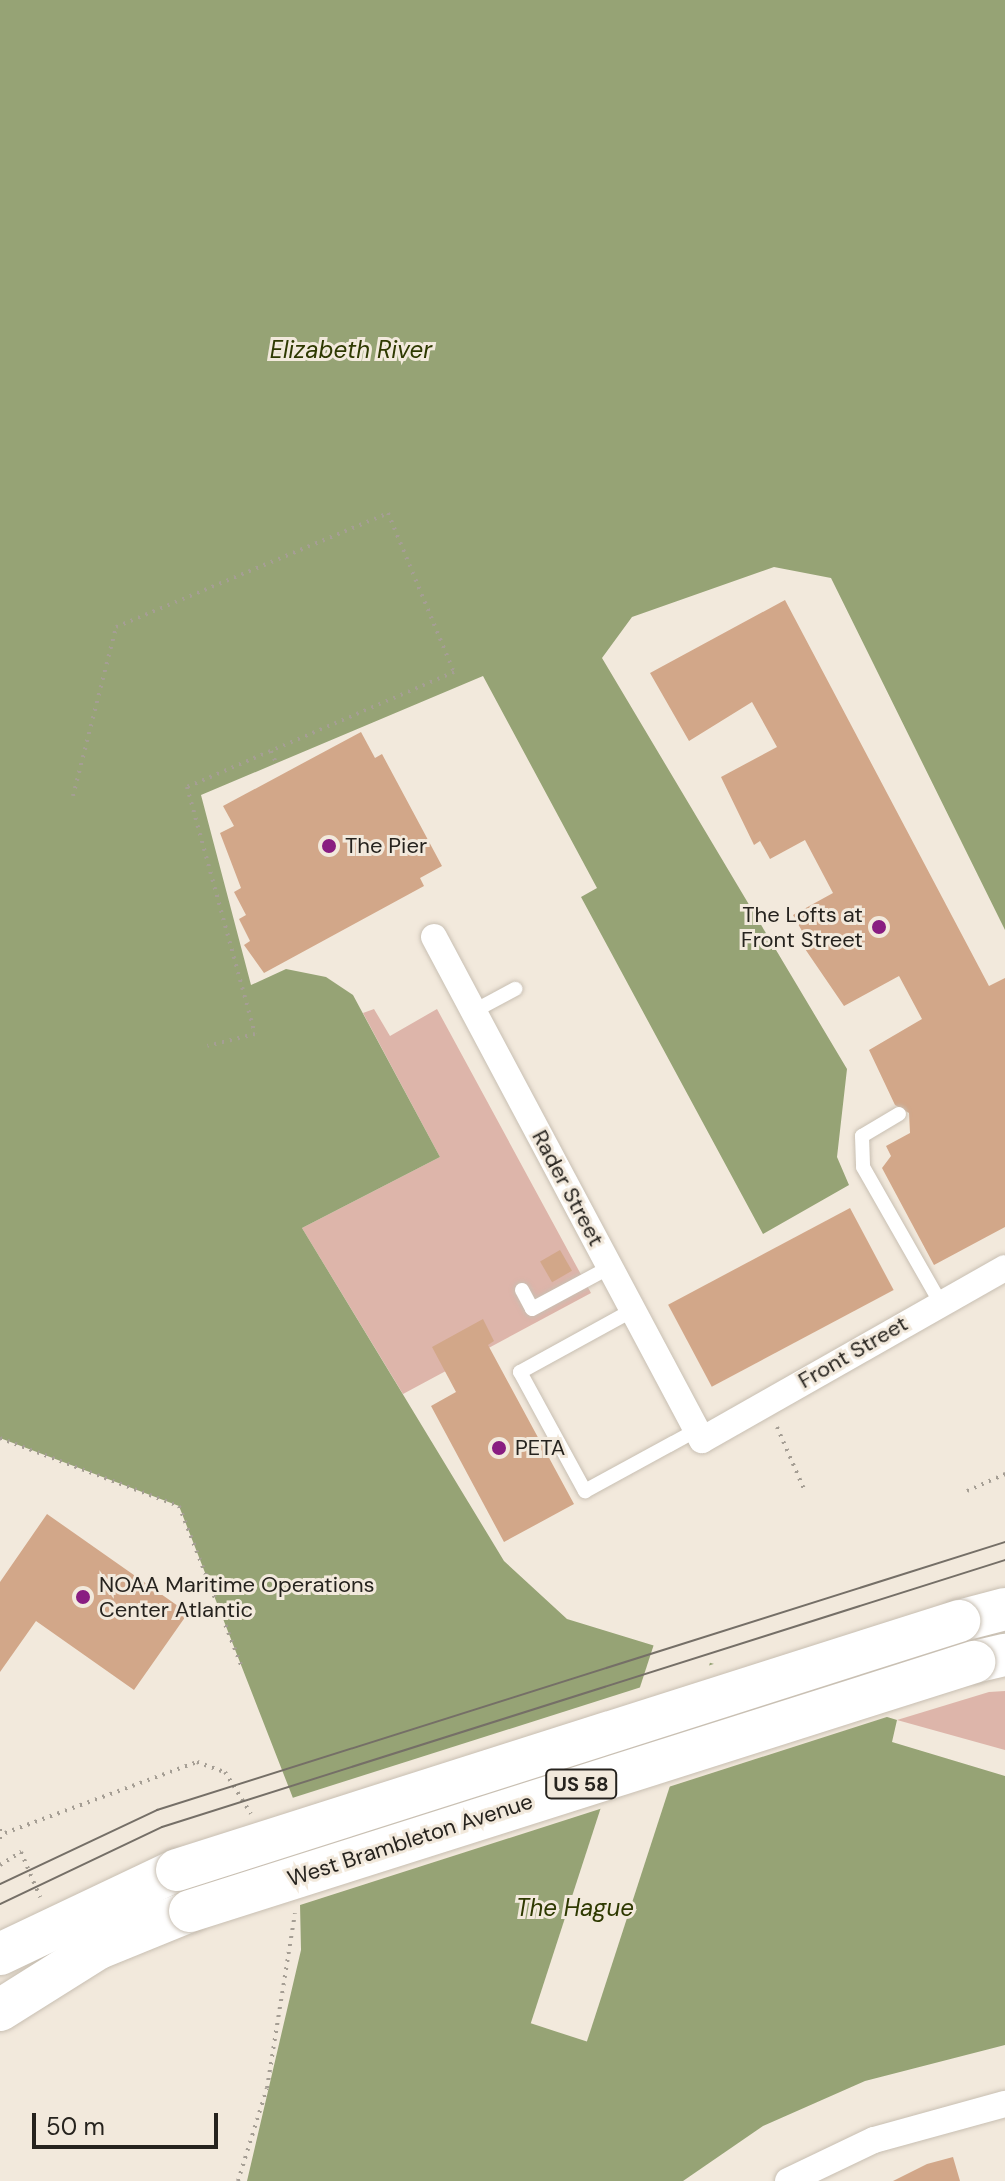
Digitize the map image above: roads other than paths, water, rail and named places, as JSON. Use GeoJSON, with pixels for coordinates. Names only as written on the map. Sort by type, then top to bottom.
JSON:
{"type":"FeatureCollection","features":[{"type":"Feature","properties":{"kind":"main road","name":"West Brambleton Avenue"},"geometry":{"type":"LineString","coordinates":[[0,1954],[177,1870],[1005,1609]]}},
{"type":"Feature","properties":{"kind":"main road","name":"West Brambleton Avenue"},"geometry":{"type":"LineString","coordinates":[[0,2010],[99,1948],[190,1911],[989,1658]]}},
{"type":"Feature","properties":{"kind":"street","name":"Rader Street"},"geometry":{"type":"LineString","coordinates":[[434,937],[700,1435]]}},
{"type":"Feature","properties":{"kind":"street","name":"Front Street"},"geometry":{"type":"LineString","coordinates":[[700,1435],[765,1403],[1005,1268]]}},
{"type":"Feature","properties":{"kind":"street"},"geometry":{"type":"LineString","coordinates":[[788,2181],[874,2140],[1005,2104]]}},
{"type":"Feature","properties":{"kind":"lane"},"geometry":{"type":"LineString","coordinates":[[474,1011],[515,989]]}},
{"type":"Feature","properties":{"kind":"lane"},"geometry":{"type":"LineString","coordinates":[[899,1114],[862,1136],[863,1167],[940,1302]]}},
{"type":"Feature","properties":{"kind":"lane"},"geometry":{"type":"LineString","coordinates":[[522,1290],[532,1309],[610,1267]]}},
{"type":"Feature","properties":{"kind":"lane"},"geometry":{"type":"LineString","coordinates":[[633,1310],[513,1375],[585,1491],[700,1435]]}},
{"type":"Feature","properties":{"kind":"lane"},"geometry":{"type":"LineString","coordinates":[[567,1491],[581,1484]]}},
{"type":"Feature","properties":{"kind":"water","name":"Elizabeth River"},"geometry":{"type":"Polygon","coordinates":[[[0,0],[1005,0],[1005,930],[831,578],[774,567],[632,617],[602,658],[847,1069],[837,1157],[849,1185],[763,1234],[581,897],[597,888],[483,676],[201,795],[251,985],[286,969],[326,977],[353,995],[440,1157],[302,1228],[504,1561],[567,1619],[897,1720],[892,1742],[1005,1776],[1005,2045],[865,2081],[763,2126],[683,2181],[247,2181],[301,1950],[298,1811],[179,1506],[0,1438],[0,0]]]}},
{"type":"Feature","properties":{"kind":"tram line"},"geometry":{"type":"LineString","coordinates":[[0,1884],[157,1810],[1005,1542]]}},
{"type":"Feature","properties":{"kind":"tram line"},"geometry":{"type":"LineString","coordinates":[[0,1904],[162,1827],[1005,1560]]}},
{"type":"Feature","properties":{"kind":"place","name":"The Pier"},"geometry":{"type":"Point","coordinates":[329,846]}},
{"type":"Feature","properties":{"kind":"place","name":"The Lofts at Front Street"},"geometry":{"type":"Point","coordinates":[879,927]}},
{"type":"Feature","properties":{"kind":"place","name":"PETA"},"geometry":{"type":"Point","coordinates":[499,1448]}},
{"type":"Feature","properties":{"kind":"place","name":"NOAA Maritime Operations Center Atlantic"},"geometry":{"type":"Point","coordinates":[83,1597]}},
{"type":"Feature","properties":{"kind":"water label","name":"The Hague"},"geometry":{"type":"Point","coordinates":[575,1908]}}]}
